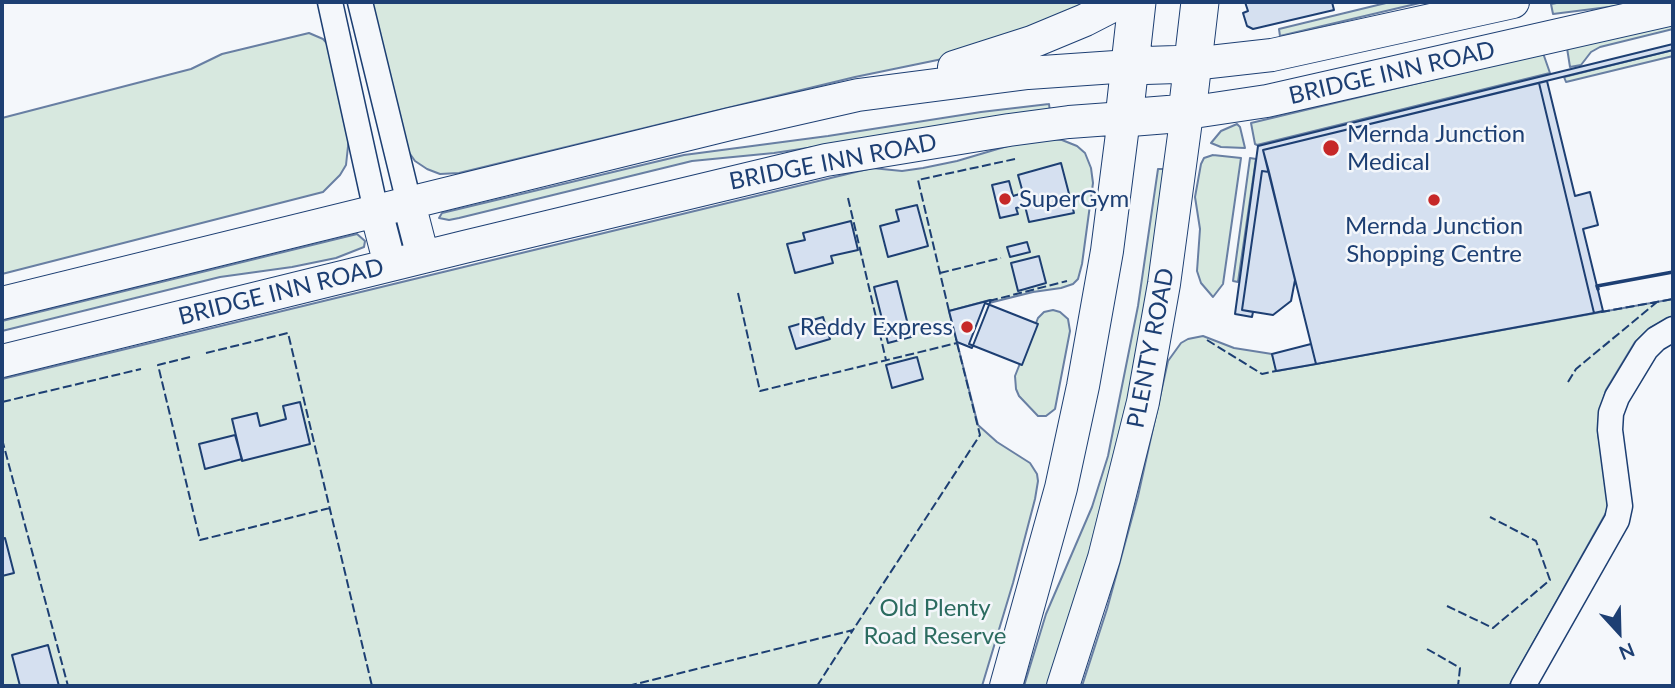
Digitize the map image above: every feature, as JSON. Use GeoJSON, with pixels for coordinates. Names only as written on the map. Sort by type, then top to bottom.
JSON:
{"type":"FeatureCollection","features":[{"type":"Feature","properties":{"kind":"highway"},"geometry":{"type":"LineString","coordinates":[[1124,118],[1137,2]]}},
{"type":"Feature","properties":{"kind":"highway","name":"PLENTY ROAD"},"geometry":{"type":"LineString","coordinates":[[1187,113],[1200,2]]}},
{"type":"Feature","properties":{"kind":"highway","name":"BRIDGE INN ROAD"},"geometry":{"type":"LineString","coordinates":[[1130,66],[1192,64]]}},
{"type":"Feature","properties":{"kind":"highway","name":"BRIDGE INN ROAD"},"geometry":{"type":"LineString","coordinates":[[1124,118],[1187,113]]}},
{"type":"Feature","properties":{"kind":"main road"},"geometry":{"type":"LineString","coordinates":[[858,95],[1032,42],[1086,20],[1120,2]]}},
{"type":"Feature","properties":{"kind":"main road","name":"BRIDGE INN ROAD"},"geometry":{"type":"LineString","coordinates":[[1192,64],[1272,55],[1513,2]]}},
{"type":"Feature","properties":{"kind":"main road","name":"BRIDGE INN ROAD"},"geometry":{"type":"LineString","coordinates":[[1187,113],[1267,101],[1673,9]]}},
{"type":"Feature","properties":{"kind":"main road","name":"BRIDGE INN ROAD"},"geometry":{"type":"LineString","coordinates":[[2,303],[858,95],[1028,73],[1130,66]]}},
{"type":"Feature","properties":{"kind":"main road","name":"PLENTY ROAD"},"geometry":{"type":"LineString","coordinates":[[1063,686],[1104,558],[1145,390],[1166,272],[1187,113]]}},
{"type":"Feature","properties":{"kind":"main road"},"geometry":{"type":"LineString","coordinates":[[1006,686],[1061,488],[1083,386],[1107,251],[1124,118]]}},
{"type":"Feature","properties":{"kind":"main road","name":"BRIDGE INN ROAD"},"geometry":{"type":"LineString","coordinates":[[2,361],[835,158],[1057,123],[1124,118]]}},
{"type":"Feature","properties":{"kind":"main road"},"geometry":{"type":"LineString","coordinates":[[409,203],[423,257]]}},
{"type":"Feature","properties":{"kind":"main road"},"geometry":{"type":"LineString","coordinates":[[376,211],[390,265]]}},
{"type":"Feature","properties":{"kind":"street"},"geometry":{"type":"LineString","coordinates":[[376,211],[331,6],[360,2],[409,203]]}},
{"type":"Feature","properties":{"kind":"street"},"geometry":{"type":"LineString","coordinates":[[1523,686],[1617,520],[1620,506],[1610,430],[1611,413],[1617,397],[1646,349],[1673,329]]}},
{"type":"Feature","properties":{"kind":"green space"},"geometry":{"type":"Polygon","coordinates":[[[368,2],[1098,2],[952,57],[855,77],[459,173],[440,174],[415,161],[408,151],[368,2]]]}},
{"type":"Feature","properties":{"kind":"green space"},"geometry":{"type":"Polygon","coordinates":[[[1390,2],[1424,2],[1280,36],[1279,29],[1390,2]]]}},
{"type":"Feature","properties":{"kind":"green space"},"geometry":{"type":"Polygon","coordinates":[[[1648,2],[1553,14],[1551,4],[1648,2]]]}},
{"type":"Feature","properties":{"kind":"green space"},"geometry":{"type":"Polygon","coordinates":[[[1673,23],[1673,29],[1600,47],[1591,52],[1581,65],[1570,67],[1567,48],[1673,23]]]}},
{"type":"Feature","properties":{"kind":"green space"},"geometry":{"type":"Polygon","coordinates":[[[309,33],[323,39],[331,48],[349,137],[346,165],[323,192],[2,274],[2,118],[191,69],[222,54],[309,33]]]}},
{"type":"Feature","properties":{"kind":"green space"},"geometry":{"type":"Polygon","coordinates":[[[1673,50],[1673,56],[1566,82],[1564,77],[1673,50]]]}},
{"type":"Feature","properties":{"kind":"green space"},"geometry":{"type":"Polygon","coordinates":[[[1543,53],[1550,73],[1255,144],[1251,123],[1543,53]]]}},
{"type":"Feature","properties":{"kind":"green space"},"geometry":{"type":"Polygon","coordinates":[[[1049,104],[1050,112],[774,153],[692,161],[459,218],[439,218],[442,213],[684,155],[1049,104]]]}},
{"type":"Feature","properties":{"kind":"green space"},"geometry":{"type":"Polygon","coordinates":[[[1237,124],[1245,148],[1221,147],[1211,143],[1221,131],[1237,124]]]}},
{"type":"Feature","properties":{"kind":"green space","name":"Old Plenty Road Reserve"},"geometry":{"type":"Polygon","coordinates":[[[1051,139],[1077,146],[1085,153],[1091,168],[1093,183],[1078,279],[1061,288],[989,303],[990,300],[949,311],[978,425],[997,442],[1030,463],[1038,481],[1013,583],[982,686],[2,686],[2,379],[872,168],[902,171],[923,168],[1011,145],[1051,139]]]}},
{"type":"Feature","properties":{"kind":"green space"},"geometry":{"type":"Polygon","coordinates":[[[1213,155],[1241,158],[1223,284],[1213,297],[1201,283],[1197,271],[1200,229],[1195,197],[1201,164],[1204,158],[1213,155]]]}},
{"type":"Feature","properties":{"kind":"green space"},"geometry":{"type":"Polygon","coordinates":[[[1250,158],[1256,159],[1238,282],[1233,281],[1250,158]]]}},
{"type":"Feature","properties":{"kind":"green space"},"geometry":{"type":"Polygon","coordinates":[[[1158,169],[1167,169],[1139,360],[1099,531],[1050,686],[1024,686],[1046,614],[1092,507],[1108,456],[1138,306],[1158,169]]]}},
{"type":"Feature","properties":{"kind":"green space"},"geometry":{"type":"Polygon","coordinates":[[[357,234],[365,241],[364,247],[336,258],[220,277],[2,331],[2,321],[357,234]]]}},
{"type":"Feature","properties":{"kind":"green space"},"geometry":{"type":"Polygon","coordinates":[[[1673,299],[1673,316],[1650,328],[1635,342],[1606,390],[1598,433],[1608,496],[1607,511],[1509,686],[1082,686],[1107,609],[1138,496],[1168,361],[1181,343],[1203,336],[1234,348],[1272,354],[1277,371],[1673,299]]]}},
{"type":"Feature","properties":{"kind":"green space"},"geometry":{"type":"Polygon","coordinates":[[[1053,310],[1068,319],[1070,331],[1055,409],[1046,416],[1038,416],[1019,396],[1015,376],[1038,318],[1044,312],[1053,310]]]}},
{"type":"Feature","properties":{"kind":"building"},"geometry":{"type":"Polygon","coordinates":[[[1245,2],[1332,2],[1334,10],[1253,29],[1247,26],[1243,13],[1248,11],[1245,2]]]}},
{"type":"Feature","properties":{"kind":"building"},"geometry":{"type":"Polygon","coordinates":[[[1673,44],[1673,50],[1263,150],[1269,172],[1262,171],[1242,310],[1253,312],[1252,317],[1235,314],[1258,146],[1673,44]]]}},
{"type":"Feature","properties":{"kind":"building"},"geometry":{"type":"Polygon","coordinates":[[[1547,81],[1575,196],[1590,192],[1598,225],[1583,229],[1603,311],[1594,313],[1539,83],[1547,81]]]}},
{"type":"Feature","properties":{"kind":"building"},"geometry":{"type":"Polygon","coordinates":[[[1539,83],[1594,313],[1316,364],[1263,150],[1539,83]]]}},
{"type":"Feature","properties":{"kind":"building"},"geometry":{"type":"Polygon","coordinates":[[[1061,163],[1074,213],[1029,222],[1025,206],[1016,208],[1018,214],[1000,218],[992,185],[1009,181],[1013,196],[1023,193],[1018,175],[1061,163]]]}},
{"type":"Feature","properties":{"kind":"building"},"geometry":{"type":"Polygon","coordinates":[[[1262,171],[1269,172],[1295,280],[1291,301],[1273,315],[1242,310],[1262,171]]]}},
{"type":"Feature","properties":{"kind":"building"},"geometry":{"type":"Polygon","coordinates":[[[917,205],[928,246],[888,257],[880,226],[899,221],[896,210],[917,205]]]}},
{"type":"Feature","properties":{"kind":"building"},"geometry":{"type":"Polygon","coordinates":[[[851,221],[858,250],[831,256],[833,263],[795,273],[787,244],[805,240],[803,233],[851,221]]]}},
{"type":"Feature","properties":{"kind":"building"},"geometry":{"type":"Polygon","coordinates":[[[1027,242],[1030,252],[1010,257],[1007,247],[1027,242]]]}},
{"type":"Feature","properties":{"kind":"building"},"geometry":{"type":"Polygon","coordinates":[[[1039,256],[1046,283],[1018,291],[1011,263],[1039,256]]]}},
{"type":"Feature","properties":{"kind":"building"},"geometry":{"type":"Polygon","coordinates":[[[897,281],[911,337],[888,343],[874,287],[897,281]]]}},
{"type":"Feature","properties":{"kind":"building","name":"Reddy Express"},"geometry":{"type":"Polygon","coordinates":[[[991,300],[972,348],[957,342],[949,311],[991,300]]]}},
{"type":"Feature","properties":{"kind":"building"},"geometry":{"type":"Polygon","coordinates":[[[985,303],[1038,324],[1022,365],[969,344],[985,303]]]}},
{"type":"Feature","properties":{"kind":"building"},"geometry":{"type":"Polygon","coordinates":[[[823,317],[830,339],[796,349],[789,327],[823,317]]]}},
{"type":"Feature","properties":{"kind":"building"},"geometry":{"type":"Polygon","coordinates":[[[1311,344],[1316,364],[1276,371],[1272,354],[1311,344]]]}},
{"type":"Feature","properties":{"kind":"building"},"geometry":{"type":"Polygon","coordinates":[[[917,357],[923,379],[892,388],[886,365],[917,357]]]}},
{"type":"Feature","properties":{"kind":"building"},"geometry":{"type":"Polygon","coordinates":[[[300,402],[310,444],[242,461],[232,419],[257,413],[260,426],[286,419],[283,406],[300,402]]]}},
{"type":"Feature","properties":{"kind":"building"},"geometry":{"type":"Polygon","coordinates":[[[235,435],[242,459],[205,469],[199,444],[235,435]]]}},
{"type":"Feature","properties":{"kind":"building"},"geometry":{"type":"Polygon","coordinates":[[[5,538],[14,573],[2,576],[2,539],[5,538]]]}},
{"type":"Feature","properties":{"kind":"building"},"geometry":{"type":"Polygon","coordinates":[[[48,645],[59,686],[20,686],[12,655],[48,645]]]}},
{"type":"Feature","properties":{"kind":"fence"},"geometry":{"type":"LineString","coordinates":[[949,311],[918,180],[1015,159]]}},
{"type":"Feature","properties":{"kind":"fence"},"geometry":{"type":"LineString","coordinates":[[848,198],[886,360]]}},
{"type":"Feature","properties":{"kind":"fence"},"geometry":{"type":"LineString","coordinates":[[940,273],[1001,258]]}},
{"type":"Feature","properties":{"kind":"fence"},"geometry":{"type":"LineString","coordinates":[[989,301],[1067,281]]}},
{"type":"Feature","properties":{"kind":"fence"},"geometry":{"type":"LineString","coordinates":[[738,293],[760,391],[957,343]]}},
{"type":"Feature","properties":{"kind":"fence"},"geometry":{"type":"LineString","coordinates":[[1601,312],[1673,299]]}},
{"type":"Feature","properties":{"kind":"fence"},"geometry":{"type":"LineString","coordinates":[[1568,382],[1576,369],[1657,302]]}},
{"type":"Feature","properties":{"kind":"fence"},"geometry":{"type":"LineString","coordinates":[[206,353],[288,333],[372,686]]}},
{"type":"Feature","properties":{"kind":"fence"},"geometry":{"type":"LineString","coordinates":[[628,686],[853,630],[980,435],[956,339]]}},
{"type":"Feature","properties":{"kind":"fence"},"geometry":{"type":"LineString","coordinates":[[1207,340],[1262,374],[1276,371]]}},
{"type":"Feature","properties":{"kind":"fence"},"geometry":{"type":"LineString","coordinates":[[190,357],[158,365],[200,540],[330,508]]}},
{"type":"Feature","properties":{"kind":"fence"},"geometry":{"type":"LineString","coordinates":[[2,402],[141,369]]}},
{"type":"Feature","properties":{"kind":"fence"},"geometry":{"type":"LineString","coordinates":[[2,439],[68,686]]}},
{"type":"Feature","properties":{"kind":"fence"},"geometry":{"type":"LineString","coordinates":[[1447,606],[1493,628],[1550,580],[1536,541],[1490,517]]}},
{"type":"Feature","properties":{"kind":"fence"},"geometry":{"type":"LineString","coordinates":[[817,686],[853,630]]}},
{"type":"Feature","properties":{"kind":"fence"},"geometry":{"type":"LineString","coordinates":[[1427,649],[1460,668],[1458,686]]}},
{"type":"Feature","properties":{"kind":"wall"},"geometry":{"type":"LineString","coordinates":[[1598,289],[1597,286],[1673,272]]}},
{"type":"Feature","properties":{"kind":"place","name":"Mernda Junction Medical"},"geometry":{"type":"Point","coordinates":[1331,148]}},
{"type":"Feature","properties":{"kind":"place","name":"SuperGym"},"geometry":{"type":"Point","coordinates":[1005,199]}},
{"type":"Feature","properties":{"kind":"place","name":"Mernda Junction Shopping Centre"},"geometry":{"type":"Point","coordinates":[1434,200]}},
{"type":"Feature","properties":{"kind":"place","name":"Reddy Express"},"geometry":{"type":"Point","coordinates":[967,327]}}]}
